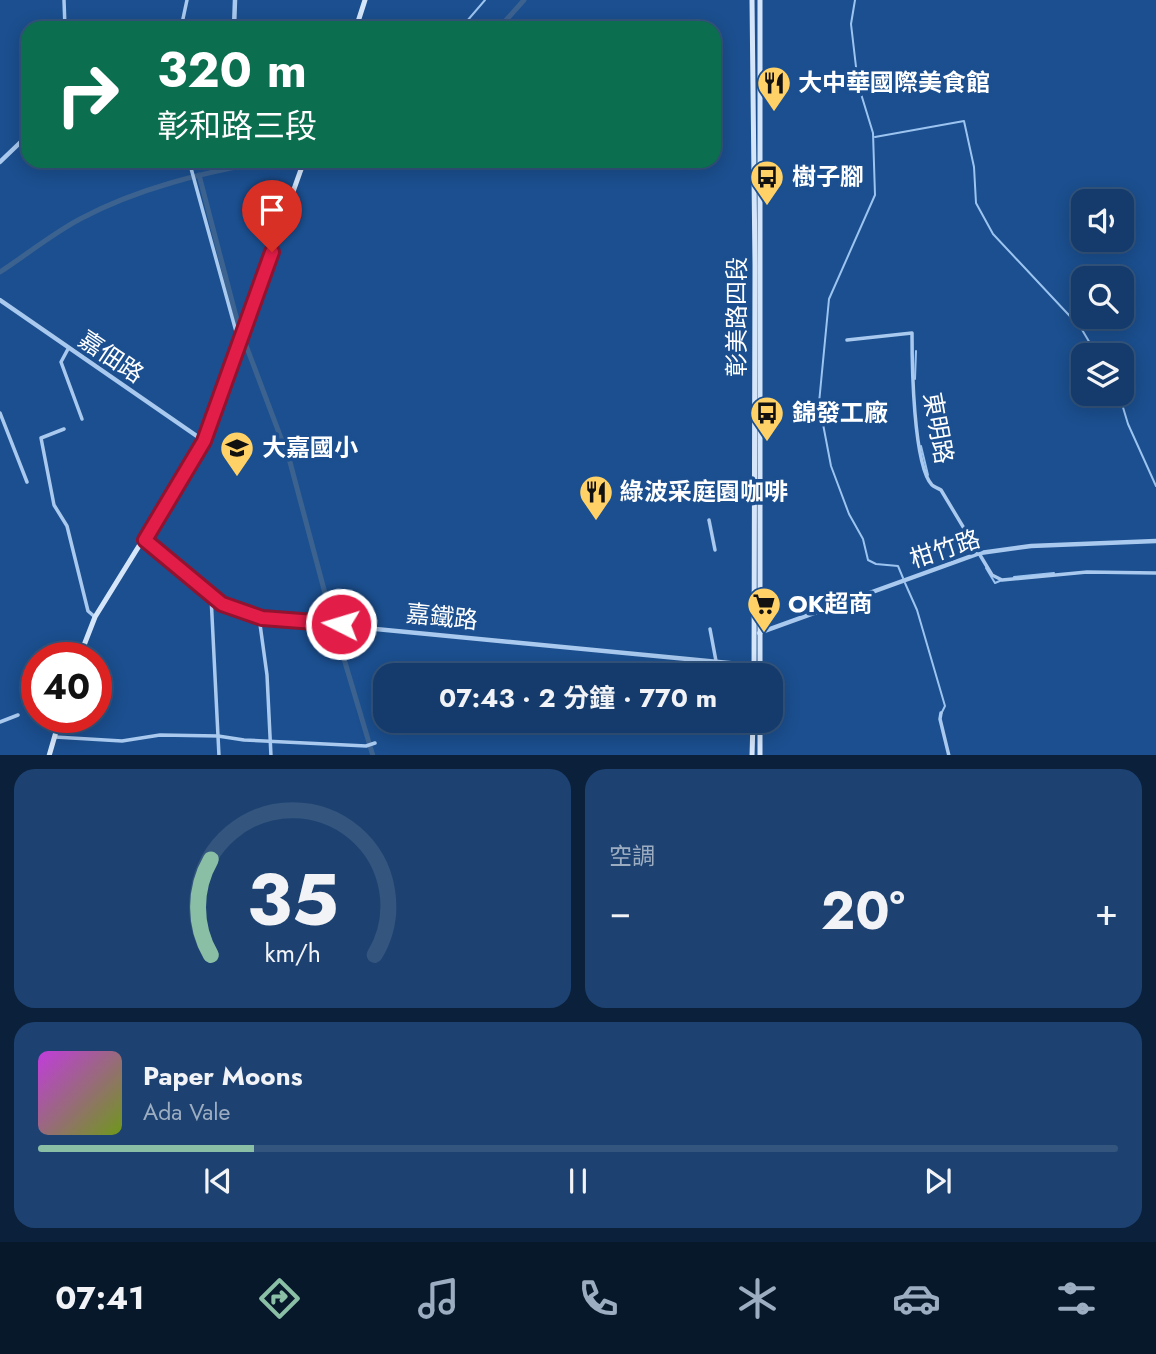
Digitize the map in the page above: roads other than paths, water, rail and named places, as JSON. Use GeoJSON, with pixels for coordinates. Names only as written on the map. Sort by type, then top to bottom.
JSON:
{"type":"FeatureCollection","features":[{"type":"Feature","properties":{"kind":"main road"},"geometry":{"type":"LineString","coordinates":[[358,21],[364,0]]}},
{"type":"Feature","properties":{"kind":"main road","name":"彰美路四段"},"geometry":{"type":"LineString","coordinates":[[752,0],[758,633]]}},
{"type":"Feature","properties":{"kind":"main road","name":"彰美路四段"},"geometry":{"type":"LineString","coordinates":[[758,633],[760,0]]}},
{"type":"Feature","properties":{"kind":"main road"},"geometry":{"type":"LineString","coordinates":[[752,40],[760,38]]}},
{"type":"Feature","properties":{"kind":"main road"},"geometry":{"type":"LineString","coordinates":[[85,642],[95,617],[204,441],[301,168]]}},
{"type":"Feature","properties":{"kind":"main road"},"geometry":{"type":"LineString","coordinates":[[757,663],[758,633]]}},
{"type":"Feature","properties":{"kind":"main road"},"geometry":{"type":"LineString","coordinates":[[49,755],[56,733]]}},
{"type":"Feature","properties":{"kind":"main road"},"geometry":{"type":"LineString","coordinates":[[752,755],[753,733]]}},
{"type":"Feature","properties":{"kind":"main road"},"geometry":{"type":"LineString","coordinates":[[760,733],[760,755]]}},
{"type":"Feature","properties":{"kind":"street"},"geometry":{"type":"LineString","coordinates":[[64,0],[65,21]]}},
{"type":"Feature","properties":{"kind":"street"},"geometry":{"type":"LineString","coordinates":[[182,21],[187,0]]}},
{"type":"Feature","properties":{"kind":"street"},"geometry":{"type":"LineString","coordinates":[[234,21],[235,0]]}},
{"type":"Feature","properties":{"kind":"street"},"geometry":{"type":"LineString","coordinates":[[0,162],[21,142]]}},
{"type":"Feature","properties":{"kind":"street"},"geometry":{"type":"LineString","coordinates":[[192,168],[237,335],[242,339]]}},
{"type":"Feature","properties":{"kind":"street","name":"嘉佃路"},"geometry":{"type":"LineString","coordinates":[[0,300],[204,441]]}},
{"type":"Feature","properties":{"kind":"street","name":"東明路"},"geometry":{"type":"LineString","coordinates":[[847,340],[912,333],[918,441],[927,475],[931,484],[941,489],[987,569],[1002,580],[1087,572],[1156,573]]}},
{"type":"Feature","properties":{"kind":"street"},"geometry":{"type":"LineString","coordinates":[[68,349],[61,362],[82,419]]}},
{"type":"Feature","properties":{"kind":"street"},"geometry":{"type":"LineString","coordinates":[[0,413],[27,482]]}},
{"type":"Feature","properties":{"kind":"street"},"geometry":{"type":"LineString","coordinates":[[64,429],[41,438],[47,457],[45,468],[54,505],[67,527],[88,611],[95,617]]}},
{"type":"Feature","properties":{"kind":"street"},"geometry":{"type":"LineString","coordinates":[[709,520],[715,550]]}},
{"type":"Feature","properties":{"kind":"street","name":"嘉鐵路"},"geometry":{"type":"LineString","coordinates":[[145,540],[222,604],[259,617],[736,663]]}},
{"type":"Feature","properties":{"kind":"street","name":"柑竹路"},"geometry":{"type":"LineString","coordinates":[[758,633],[980,553],[1031,546],[1156,541]]}},
{"type":"Feature","properties":{"kind":"street"},"geometry":{"type":"LineString","coordinates":[[211,596],[219,755]]}},
{"type":"Feature","properties":{"kind":"street"},"geometry":{"type":"LineString","coordinates":[[259,617],[267,675],[271,755]]}},
{"type":"Feature","properties":{"kind":"street"},"geometry":{"type":"LineString","coordinates":[[710,629],[716,661]]}},
{"type":"Feature","properties":{"kind":"street"},"geometry":{"type":"LineString","coordinates":[[941,713],[940,719],[949,755]]}},
{"type":"Feature","properties":{"kind":"street"},"geometry":{"type":"LineString","coordinates":[[0,722],[18,715]]}},
{"type":"Feature","properties":{"kind":"street"},"geometry":{"type":"LineString","coordinates":[[55,737],[122,741],[160,735],[218,736],[271,742],[366,746],[374,744]]}},
{"type":"Feature","properties":{"kind":"waterway"},"geometry":{"type":"LineString","coordinates":[[467,21],[485,0]]}},
{"type":"Feature","properties":{"kind":"waterway"},"geometry":{"type":"LineString","coordinates":[[505,21],[524,0]]}},
{"type":"Feature","properties":{"kind":"waterway"},"geometry":{"type":"LineString","coordinates":[[855,0],[851,24],[858,84],[873,133],[875,195],[829,299],[819,403],[831,466],[849,514],[863,539],[868,560],[876,564],[898,566],[903,578]]}},
{"type":"Feature","properties":{"kind":"waterway"},"geometry":{"type":"LineString","coordinates":[[875,137],[964,121],[974,167],[976,203],[993,234],[1081,328],[1090,343]]}},
{"type":"Feature","properties":{"kind":"waterway"},"geometry":{"type":"LineString","coordinates":[[0,272],[49,238],[102,208],[148,190],[232,168]]}},
{"type":"Feature","properties":{"kind":"waterway"},"geometry":{"type":"LineString","coordinates":[[199,175],[238,324],[290,462],[330,612],[373,755]]}},
{"type":"Feature","properties":{"kind":"waterway"},"geometry":{"type":"LineString","coordinates":[[915,379],[916,351]]}},
{"type":"Feature","properties":{"kind":"waterway"},"geometry":{"type":"LineString","coordinates":[[1123,406],[1156,486]]}},
{"type":"Feature","properties":{"kind":"waterway"},"geometry":{"type":"LineString","coordinates":[[921,446],[928,475]]}},
{"type":"Feature","properties":{"kind":"waterway"},"geometry":{"type":"LineString","coordinates":[[986,568],[995,583],[1002,580]]}},
{"type":"Feature","properties":{"kind":"waterway"},"geometry":{"type":"LineString","coordinates":[[1014,577],[1054,573]]}},
{"type":"Feature","properties":{"kind":"waterway"},"geometry":{"type":"LineString","coordinates":[[905,583],[917,610],[945,706],[941,714]]}},
{"type":"Feature","properties":{"kind":"place","name":"大中華國際美食館"},"geometry":{"type":"Point","coordinates":[774,113]}},
{"type":"Feature","properties":{"kind":"place","name":"樹子腳"},"geometry":{"type":"Point","coordinates":[767,207]}},
{"type":"Feature","properties":{"kind":"place","name":"錦發工廠"},"geometry":{"type":"Point","coordinates":[767,443]}},
{"type":"Feature","properties":{"kind":"place","name":"大嘉國小"},"geometry":{"type":"Point","coordinates":[237,478]}},
{"type":"Feature","properties":{"kind":"place","name":"綠波采庭園咖啡"},"geometry":{"type":"Point","coordinates":[596,522]}},
{"type":"Feature","properties":{"kind":"place","name":"OK超商"},"geometry":{"type":"Point","coordinates":[764,634]}}]}
